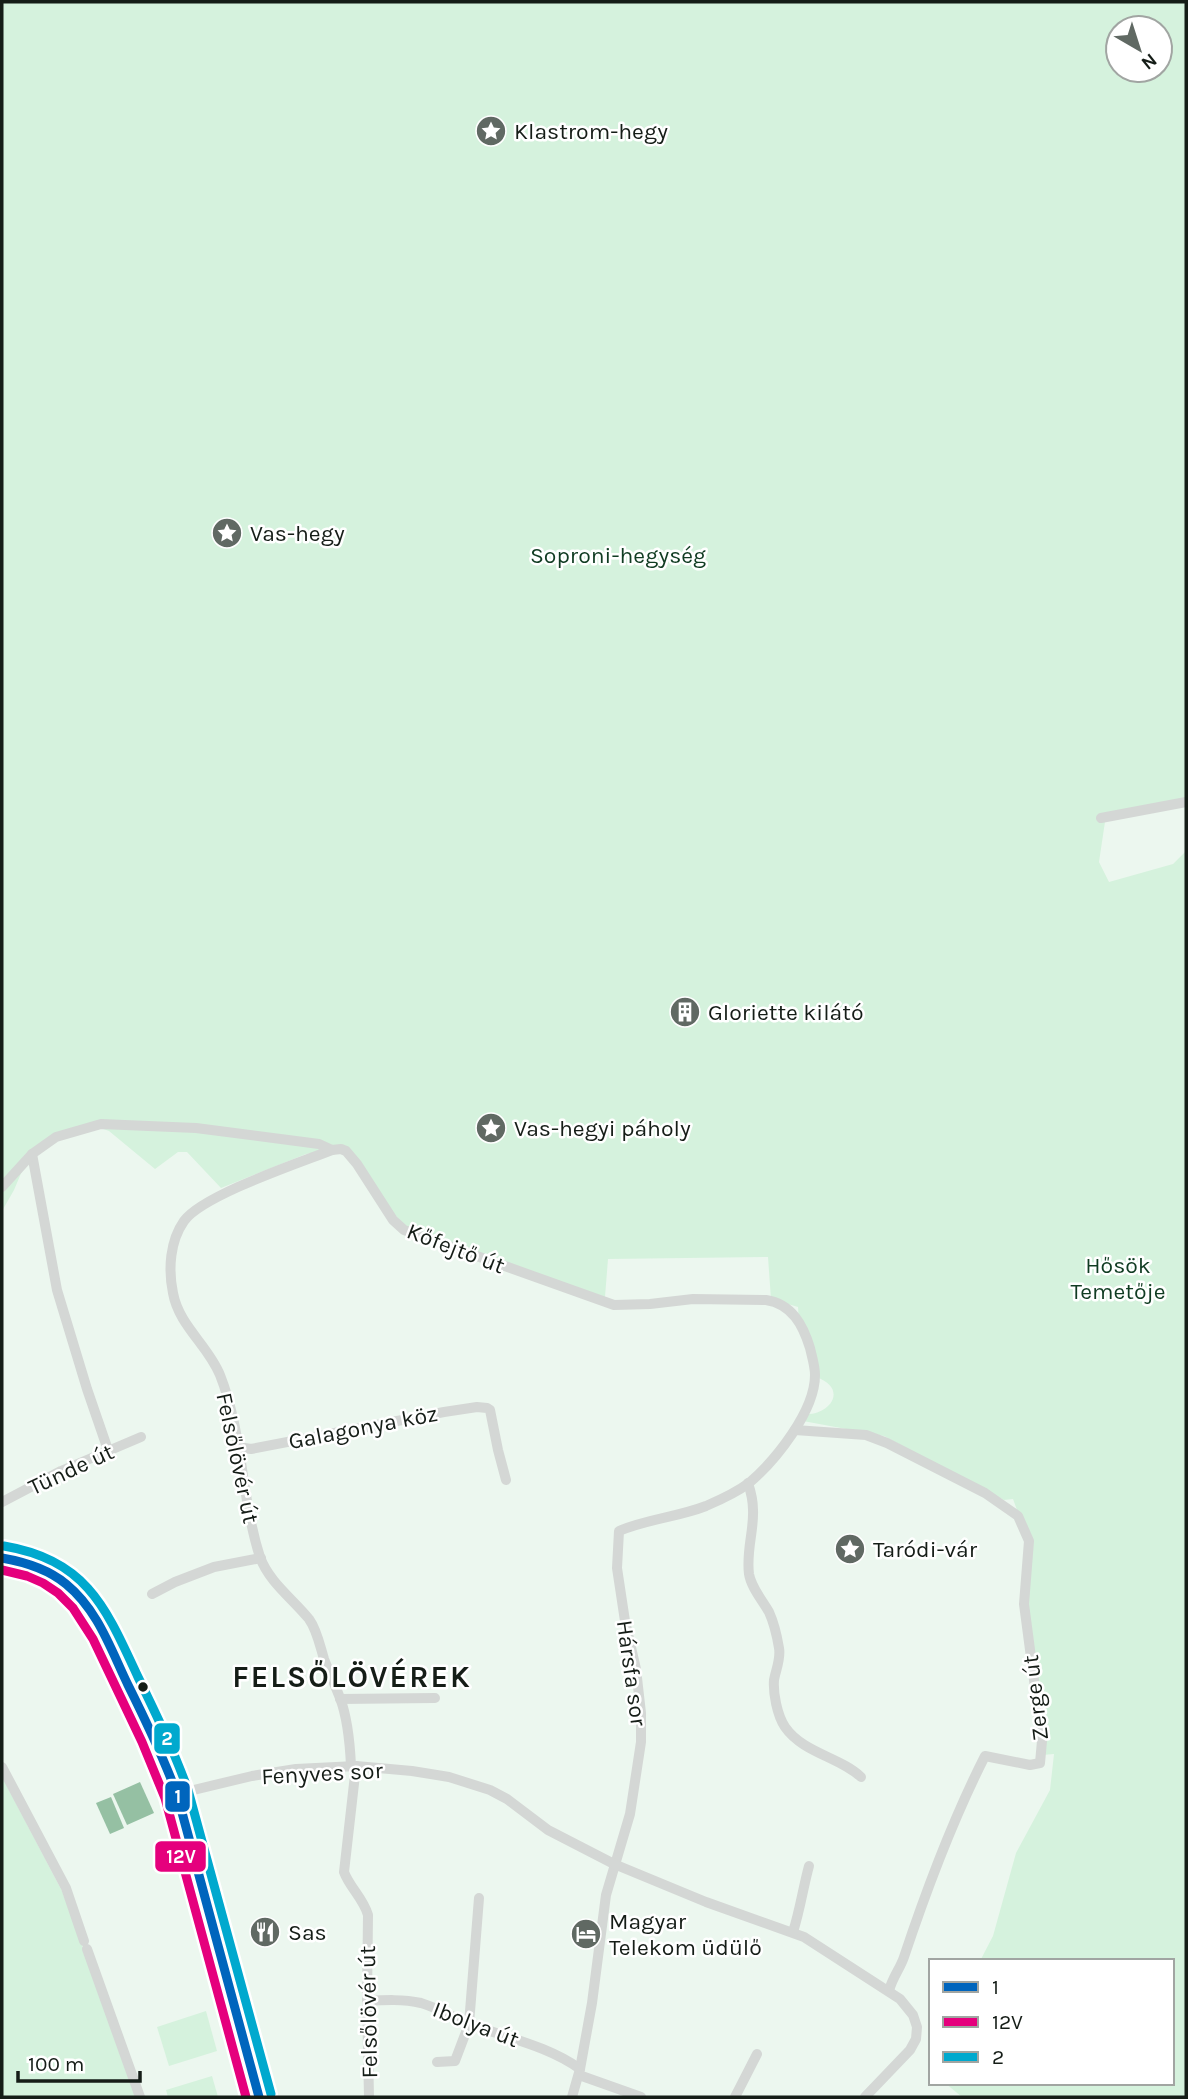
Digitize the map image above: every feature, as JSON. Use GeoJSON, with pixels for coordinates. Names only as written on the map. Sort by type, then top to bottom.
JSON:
{"type":"FeatureCollection","features":[{"type":"Feature","properties":{"kind":"street"},"geometry":{"type":"LineString","coordinates":[[1101,818],[1186,802]]}},
{"type":"Feature","properties":{"kind":"street","name":"Kőfejtő út"},"geometry":{"type":"LineString","coordinates":[[2,1187],[32,1154],[56,1137],[101,1124],[196,1128],[319,1144],[332,1150],[341,1149],[363,1174],[393,1220],[404,1230],[603,1302],[624,1306],[693,1299],[777,1302],[793,1314],[804,1330],[815,1373],[810,1395]]}},
{"type":"Feature","properties":{"kind":"street","name":"Felsőlövér út"},"geometry":{"type":"LineString","coordinates":[[332,1150],[215,1199],[186,1219],[176,1235],[171,1256],[171,1274],[177,1308],[183,1321],[220,1374],[235,1426],[248,1506],[261,1558],[280,1588],[309,1620],[340,1699],[348,1731],[353,1766],[344,1872],[364,1903],[368,1915],[369,2097]]}},
{"type":"Feature","properties":{"kind":"street"},"geometry":{"type":"LineString","coordinates":[[32,1154],[57,1290],[108,1450]]}},
{"type":"Feature","properties":{"kind":"street","name":"Hársfa sor"},"geometry":{"type":"LineString","coordinates":[[572,2097],[580,2072],[597,1976],[606,1895],[630,1814],[641,1728],[636,1669],[617,1568],[619,1531],[691,1511],[748,1483],[769,1463],[795,1430],[810,1395]]}},
{"type":"Feature","properties":{"kind":"street","name":"Galagonya köz"},"geometry":{"type":"LineString","coordinates":[[238,1447],[251,1449],[477,1406],[490,1410],[506,1480]]}},
{"type":"Feature","properties":{"kind":"street","name":"Zerge út"},"geometry":{"type":"LineString","coordinates":[[795,1430],[866,1435],[897,1448],[985,1493],[1009,1509],[1021,1521],[1029,1541],[1024,1604],[1042,1741],[1040,1763],[1030,1765],[985,1756],[926,1891],[903,1961],[892,1978],[889,1991]]}},
{"type":"Feature","properties":{"kind":"street","name":"Tünde út"},"geometry":{"type":"LineString","coordinates":[[2,1502],[61,1471],[141,1437]]}},
{"type":"Feature","properties":{"kind":"street"},"geometry":{"type":"LineString","coordinates":[[748,1483],[754,1513],[749,1540],[749,1572],[775,1628],[779,1658],[774,1691],[783,1724],[800,1741],[861,1777]]}},
{"type":"Feature","properties":{"kind":"street"},"geometry":{"type":"LineString","coordinates":[[2,1558],[37,1566],[58,1578],[86,1604],[111,1648],[165,1760],[177,1794],[259,2097]]}},
{"type":"Feature","properties":{"kind":"street"},"geometry":{"type":"LineString","coordinates":[[152,1594],[214,1567],[261,1558]]}},
{"type":"Feature","properties":{"kind":"street"},"geometry":{"type":"LineString","coordinates":[[340,1699],[435,1698]]}},
{"type":"Feature","properties":{"kind":"street","name":"Fenyves sor"},"geometry":{"type":"LineString","coordinates":[[177,1794],[252,1776],[296,1769],[353,1766],[412,1771],[472,1783],[507,1799],[548,1830],[614,1864],[706,1902],[793,1932],[889,1991]]}},
{"type":"Feature","properties":{"kind":"street"},"geometry":{"type":"LineString","coordinates":[[2,1768],[66,1888],[140,2097]]}},
{"type":"Feature","properties":{"kind":"street"},"geometry":{"type":"LineString","coordinates":[[793,1932],[810,1866]]}},
{"type":"Feature","properties":{"kind":"street"},"geometry":{"type":"LineString","coordinates":[[436,2062],[455,2061],[469,2024],[479,1898]]}},
{"type":"Feature","properties":{"kind":"street"},"geometry":{"type":"LineString","coordinates":[[865,2097],[910,2050],[916,2039],[914,2015],[889,1991]]}},
{"type":"Feature","properties":{"kind":"street","name":"Ibolya út"},"geometry":{"type":"LineString","coordinates":[[367,2001],[401,2000],[422,2004],[551,2053],[580,2072],[641,2097]]}},
{"type":"Feature","properties":{"kind":"street"},"geometry":{"type":"LineString","coordinates":[[735,2097],[757,2054]]}},
{"type":"Feature","properties":{"kind":"green space","name":"Soproni-hegység"},"geometry":{"type":"Polygon","coordinates":[[[2,2],[1186,2],[1186,799],[1106,815],[1099,862],[1109,882],[1173,864],[1186,851],[1186,2097],[962,2097],[947,2085],[1174,2085],[1174,1959],[981,1959],[993,1936],[1016,1853],[1050,1790],[1054,1754],[1042,1755],[1022,1602],[1028,1540],[1013,1499],[1004,1500],[884,1436],[803,1421],[807,1414],[816,1413],[829,1405],[834,1394],[826,1382],[816,1377],[799,1322],[798,1307],[771,1299],[768,1257],[608,1259],[605,1297],[411,1234],[341,1149],[306,1154],[221,1188],[187,1152],[178,1152],[155,1169],[109,1131],[89,1124],[30,1152],[2,1211],[2,2]]]}},
{"type":"Feature","properties":{"kind":"green space"},"geometry":{"type":"Polygon","coordinates":[[[2,1777],[62,1891],[138,2097],[2,2097],[2,1777]]]}},
{"type":"Feature","properties":{"kind":"green space"},"geometry":{"type":"Polygon","coordinates":[[[206,2011],[217,2051],[169,2066],[157,2027],[206,2011]]]}},
{"type":"Feature","properties":{"kind":"green space"},"geometry":{"type":"Polygon","coordinates":[[[212,2076],[218,2097],[168,2097],[166,2090],[212,2076]]]}},
{"type":"Feature","properties":{"kind":"shaded area"},"geometry":{"type":"Polygon","coordinates":[[[140,1782],[154,1813],[127,1825],[113,1794],[140,1782]]]}},
{"type":"Feature","properties":{"kind":"shaded area"},"geometry":{"type":"Polygon","coordinates":[[[111,1797],[124,1828],[110,1834],[96,1803],[111,1797]]]}},
{"type":"Feature","properties":{"kind":"transit line","name":"2"},"geometry":{"type":"LineString","coordinates":[[4,1546],[32,1553],[74,1575],[90,1591],[115,1629],[165,1733],[188,1790],[271,2094]]}},
{"type":"Feature","properties":{"kind":"transit line","name":"1"},"geometry":{"type":"LineString","coordinates":[[2,1558],[52,1574],[77,1594],[95,1618],[154,1739],[177,1794],[259,2097]]}},
{"type":"Feature","properties":{"kind":"transit line","name":"12V"},"geometry":{"type":"LineString","coordinates":[[2,1570],[43,1583],[73,1608],[93,1639],[142,1742],[165,1798],[246,2097]]}},
{"type":"Feature","properties":{"kind":"place","name":"Klastrom-hegy"},"geometry":{"type":"Point","coordinates":[491,131]}},
{"type":"Feature","properties":{"kind":"place","name":"Vas-hegy"},"geometry":{"type":"Point","coordinates":[227,533]}},
{"type":"Feature","properties":{"kind":"place","name":"Gloriette kilátó"},"geometry":{"type":"Point","coordinates":[685,1012]}},
{"type":"Feature","properties":{"kind":"place","name":"Vas-hegyi páholy"},"geometry":{"type":"Point","coordinates":[491,1128]}},
{"type":"Feature","properties":{"kind":"place","name":"Taródi-vár"},"geometry":{"type":"Point","coordinates":[850,1549]}},
{"type":"Feature","properties":{"kind":"place","name":"Sas"},"geometry":{"type":"Point","coordinates":[265,1932]}},
{"type":"Feature","properties":{"kind":"place","name":"Magyar Telekom üdülő"},"geometry":{"type":"Point","coordinates":[586,1934]}},
{"type":"Feature","properties":{"kind":"district","name":"FELSŐLÖVÉREK"},"geometry":{"type":"Point","coordinates":[352,1677]}},
{"type":"Feature","properties":{"kind":"park label","name":"Hősök Temetője"},"geometry":{"type":"Point","coordinates":[1118,1278]}}]}
